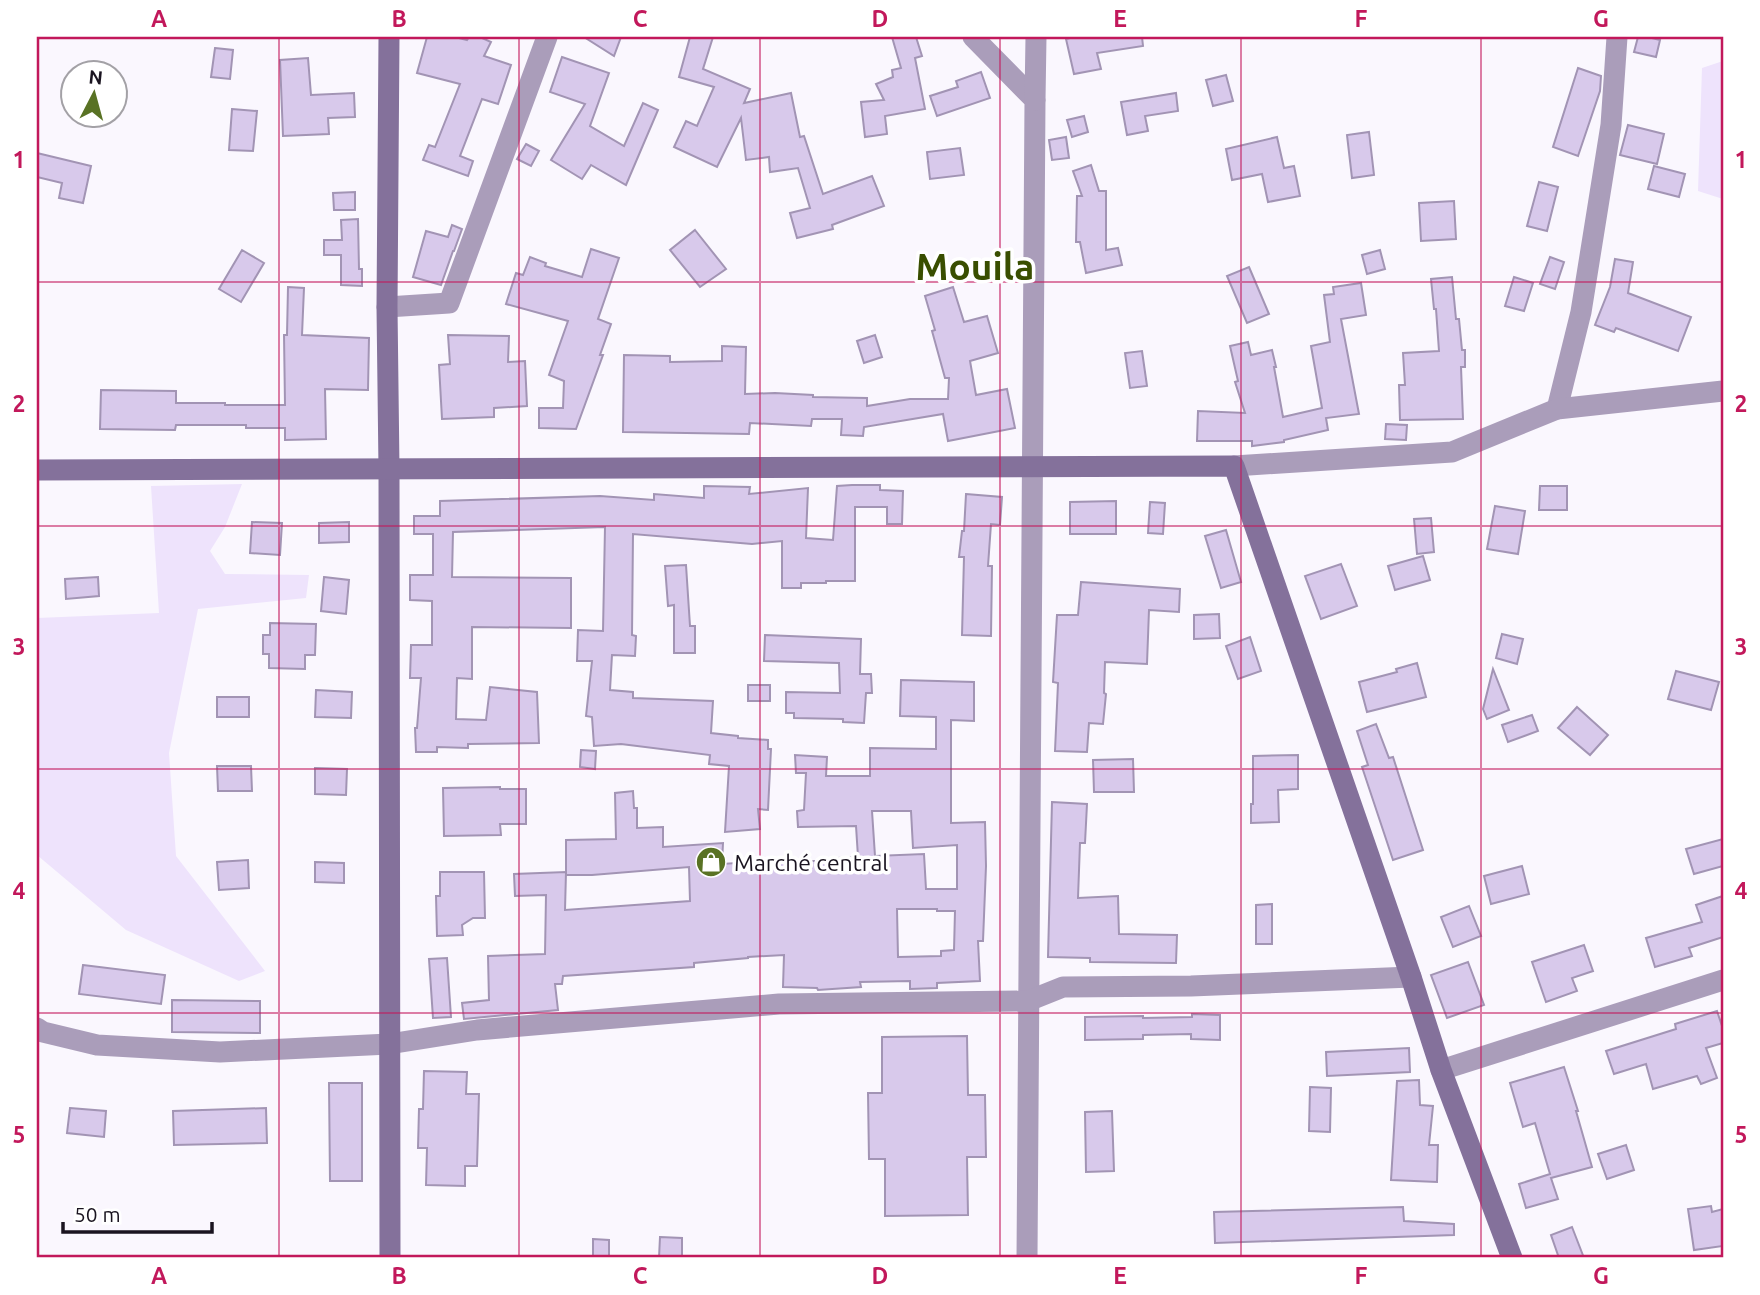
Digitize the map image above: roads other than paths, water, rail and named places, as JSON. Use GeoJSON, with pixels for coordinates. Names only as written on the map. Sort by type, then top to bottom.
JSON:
{"type":"FeatureCollection","features":[{"type":"Feature","properties":{"kind":"street"},"geometry":{"type":"LineString","coordinates":[[389,37],[387,307],[390,1258]]}},
{"type":"Feature","properties":{"kind":"street"},"geometry":{"type":"LineString","coordinates":[[387,307],[449,303],[547,37]]}},
{"type":"Feature","properties":{"kind":"street"},"geometry":{"type":"LineString","coordinates":[[974,37],[1035,100]]}},
{"type":"Feature","properties":{"kind":"street"},"geometry":{"type":"LineString","coordinates":[[1027,1258],[1036,37]]}},
{"type":"Feature","properties":{"kind":"street"},"geometry":{"type":"LineString","coordinates":[[1557,409],[1581,312],[1611,125],[1617,37]]}},
{"type":"Feature","properties":{"kind":"street"},"geometry":{"type":"LineString","coordinates":[[37,470],[1234,466],[1452,452],[1557,409],[1723,391]]}},
{"type":"Feature","properties":{"kind":"street"},"geometry":{"type":"LineString","coordinates":[[1234,466],[1441,1070],[1512,1258]]}},
{"type":"Feature","properties":{"kind":"street"},"geometry":{"type":"LineString","coordinates":[[37,1028],[43,1032],[97,1045],[220,1052],[390,1044],[477,1030],[779,1004],[1028,1001],[1063,987],[1191,986],[1411,977]]}},
{"type":"Feature","properties":{"kind":"street"},"geometry":{"type":"LineString","coordinates":[[1441,1070],[1723,979]]}},
{"type":"Feature","properties":{"kind":"place","name":"Marché central"},"geometry":{"type":"Point","coordinates":[711,862]}},
{"type":"Feature","properties":{"kind":"district","name":"Mouila"},"geometry":{"type":"Point","coordinates":[975,266]}}]}
